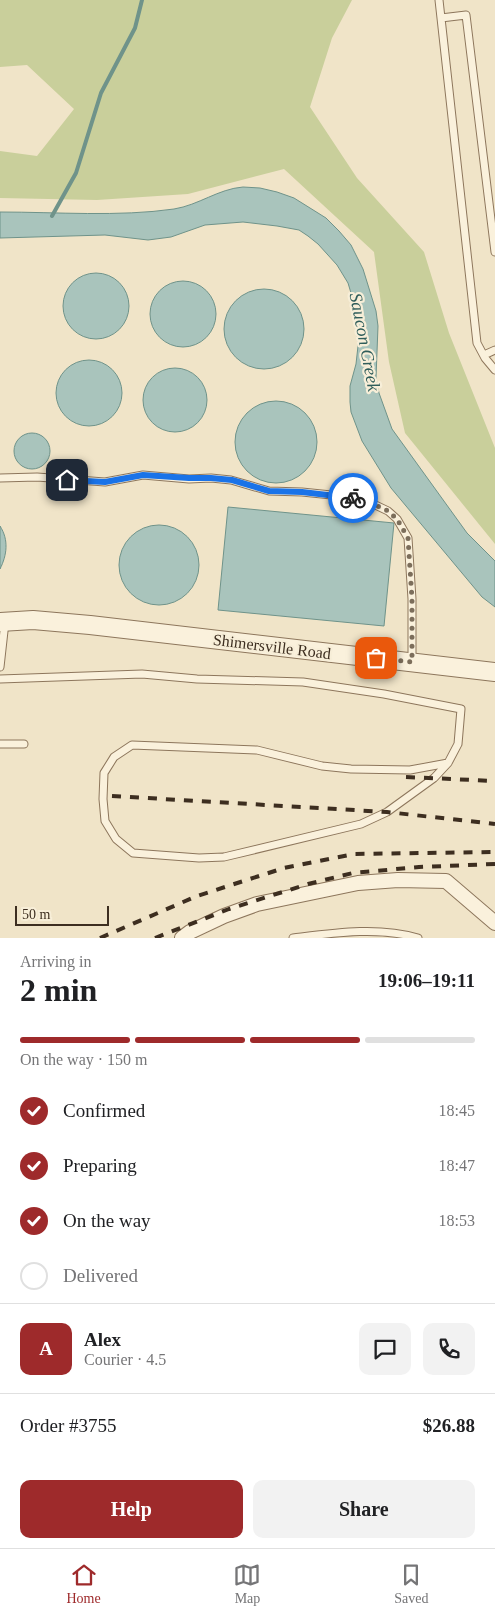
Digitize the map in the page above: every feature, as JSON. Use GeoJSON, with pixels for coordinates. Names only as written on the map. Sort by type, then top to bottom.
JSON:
{"type":"FeatureCollection","features":[{"type":"Feature","properties":{"kind":"street","name":"Shimersville Road"},"geometry":{"type":"LineString","coordinates":[[2,619],[50,621],[495,672]]}},
{"type":"Feature","properties":{"kind":"street"},"geometry":{"type":"LineString","coordinates":[[182,938],[190,932],[224,916],[257,904],[358,883],[398,880],[446,881],[495,923]]}},
{"type":"Feature","properties":{"kind":"lane"},"geometry":{"type":"LineString","coordinates":[[439,0],[477,343],[495,370]]}},
{"type":"Feature","properties":{"kind":"lane"},"geometry":{"type":"LineString","coordinates":[[442,18],[466,15],[495,252]]}},
{"type":"Feature","properties":{"kind":"lane"},"geometry":{"type":"LineString","coordinates":[[484,356],[495,350]]}},
{"type":"Feature","properties":{"kind":"lane"},"geometry":{"type":"LineString","coordinates":[[0,478],[37,477],[105,482],[143,475],[211,478],[232,480],[269,491],[341,496],[373,504],[388,511],[397,519],[408,538],[412,599],[412,662]]}},
{"type":"Feature","properties":{"kind":"lane"},"geometry":{"type":"LineString","coordinates":[[0,667],[2,619]]}},
{"type":"Feature","properties":{"kind":"lane"},"geometry":{"type":"LineString","coordinates":[[0,679],[142,674],[197,679],[303,682],[384,694],[461,709],[458,744],[448,763],[434,778],[387,812],[361,824],[224,856],[199,858],[134,853],[116,839],[105,821],[102,799],[104,773],[114,757],[132,745],[257,750],[322,766],[352,769],[410,770],[448,763]]}},
{"type":"Feature","properties":{"kind":"lane"},"geometry":{"type":"LineString","coordinates":[[0,744],[24,744]]}},
{"type":"Feature","properties":{"kind":"lane"},"geometry":{"type":"LineString","coordinates":[[293,938],[345,932],[381,933],[418,938]]}},
{"type":"Feature","properties":{"kind":"green space"},"geometry":{"type":"Polygon","coordinates":[[[0,0],[352,0],[332,38],[310,107],[357,178],[424,252],[449,333],[495,448],[495,544],[405,433],[389,362],[374,252],[284,169],[188,194],[97,200],[0,198],[0,151],[37,156],[74,109],[27,65],[0,67],[0,0]]]}},
{"type":"Feature","properties":{"kind":"water","name":"Saucon Creek"},"geometry":{"type":"Polygon","coordinates":[[[234,188],[260,188],[294,198],[326,218],[351,245],[363,269],[376,311],[378,326],[376,378],[379,393],[392,429],[467,533],[495,561],[495,607],[482,597],[391,488],[362,441],[351,412],[350,402],[350,386],[356,364],[358,346],[351,293],[348,283],[337,265],[308,236],[299,230],[243,222],[205,225],[171,237],[148,240],[105,235],[0,238],[0,212],[131,213],[174,209],[234,188]]]}},
{"type":"Feature","properties":{"kind":"water"},"geometry":{"type":"Polygon","coordinates":[[[96,273],[108,276],[119,283],[126,294],[129,306],[126,318],[119,329],[108,336],[96,339],[84,336],[73,329],[66,318],[63,306],[66,294],[73,283],[84,276],[96,273]]]}},
{"type":"Feature","properties":{"kind":"water"},"geometry":{"type":"Polygon","coordinates":[[[183,281],[196,283],[211,296],[214,301],[216,314],[214,327],[201,342],[196,345],[183,347],[170,345],[155,332],[152,327],[150,314],[152,301],[165,286],[170,283],[183,281]]]}},
{"type":"Feature","properties":{"kind":"water"},"geometry":{"type":"Polygon","coordinates":[[[264,289],[279,292],[292,301],[301,314],[304,329],[301,344],[292,357],[279,366],[264,369],[249,366],[236,357],[227,344],[224,329],[227,314],[236,301],[249,292],[264,289]]]}},
{"type":"Feature","properties":{"kind":"water"},"geometry":{"type":"Polygon","coordinates":[[[95,360],[113,369],[120,380],[122,393],[120,406],[113,417],[102,424],[83,426],[65,417],[58,406],[56,387],[65,369],[76,362],[95,360]]]}},
{"type":"Feature","properties":{"kind":"water"},"geometry":{"type":"Polygon","coordinates":[[[169,368],[181,368],[198,377],[205,388],[207,400],[205,412],[198,423],[181,432],[169,432],[157,427],[148,418],[143,406],[143,394],[148,382],[157,373],[169,368]]]}},
{"type":"Feature","properties":{"kind":"water"},"geometry":{"type":"Polygon","coordinates":[[[276,401],[299,408],[305,413],[310,419],[317,442],[310,465],[305,471],[299,476],[276,483],[253,476],[247,471],[242,465],[235,442],[242,419],[247,413],[253,408],[276,401]]]}},
{"type":"Feature","properties":{"kind":"water"},"geometry":{"type":"Polygon","coordinates":[[[32,433],[39,434],[45,438],[49,444],[49,458],[45,464],[39,468],[32,469],[25,468],[19,464],[15,458],[14,451],[15,444],[19,438],[25,434],[32,433]]]}},
{"type":"Feature","properties":{"kind":"water"},"geometry":{"type":"Polygon","coordinates":[[[228,507],[394,523],[384,626],[218,610],[228,507]]]}},
{"type":"Feature","properties":{"kind":"water"},"geometry":{"type":"Polygon","coordinates":[[[159,525],[174,528],[187,537],[196,550],[199,565],[196,580],[187,593],[174,602],[159,605],[144,602],[131,593],[122,580],[119,565],[122,550],[131,537],[144,528],[159,525]]]}},
{"type":"Feature","properties":{"kind":"water"},"geometry":{"type":"Polygon","coordinates":[[[0,526],[5,537],[6,548],[0,569],[0,526]]]}},
{"type":"Feature","properties":{"kind":"waterway"},"geometry":{"type":"LineString","coordinates":[[52,216],[76,173],[101,93],[135,28],[142,0]]}},
{"type":"Feature","properties":{"kind":"railway"},"geometry":{"type":"LineString","coordinates":[[406,777],[495,781]]}},
{"type":"Feature","properties":{"kind":"railway"},"geometry":{"type":"LineString","coordinates":[[112,796],[387,812],[495,824]]}},
{"type":"Feature","properties":{"kind":"railway"},"geometry":{"type":"LineString","coordinates":[[100,938],[197,896],[284,868],[354,854],[495,852]]}},
{"type":"Feature","properties":{"kind":"railway"},"geometry":{"type":"LineString","coordinates":[[155,938],[229,909],[308,884],[353,873],[419,867],[495,864]]}},
{"type":"Feature","properties":{"kind":"way so far"},"geometry":{"type":"LineString","coordinates":[[353,498],[367,501],[388,511],[397,519],[408,538],[412,599],[412,662],[376,658]]}},
{"type":"Feature","properties":{"kind":"route"},"geometry":{"type":"LineString","coordinates":[[67,480],[105,482],[143,475],[211,478],[232,480],[269,491],[302,492],[353,498]]}}]}
